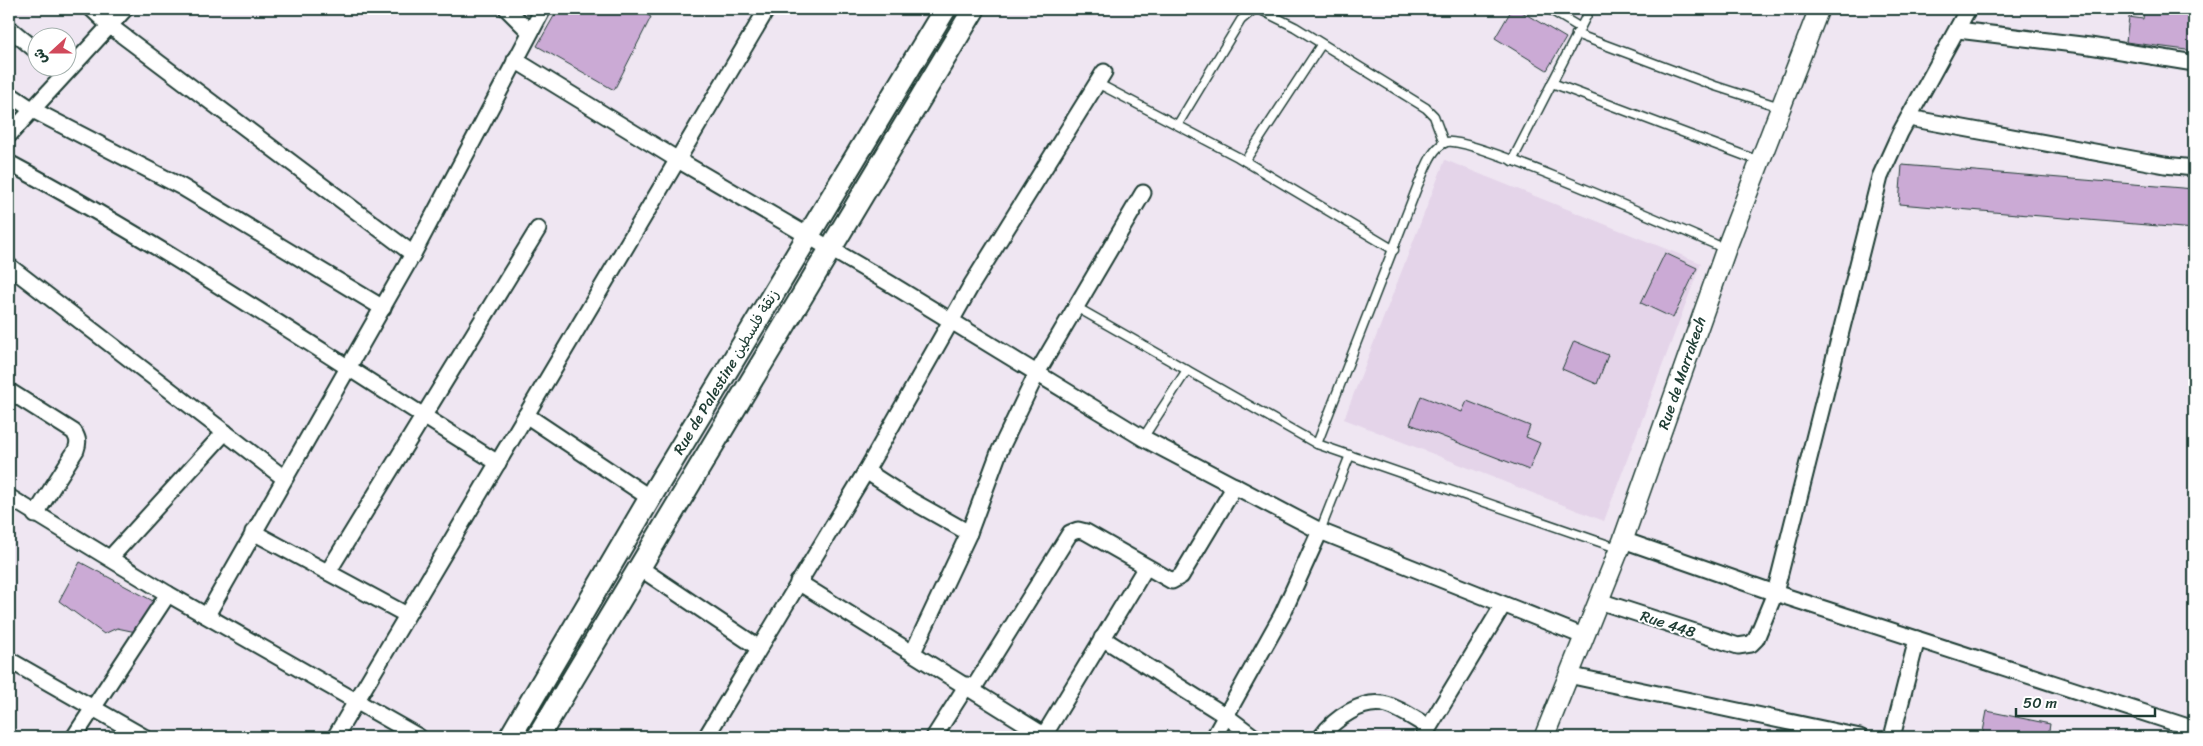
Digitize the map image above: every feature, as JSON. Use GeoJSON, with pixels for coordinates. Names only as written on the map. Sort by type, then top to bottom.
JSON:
{"type":"FeatureCollection","features":[{"type":"Feature","properties":{"kind":"main road","name":"Rue de Palestine زنقة فلسطين"},"geometry":{"type":"LineString","coordinates":[[510,737],[650,498],[945,9]]}},
{"type":"Feature","properties":{"kind":"main road","name":"Rue de Palestine زنقة فلسطين"},"geometry":{"type":"LineString","coordinates":[[538,737],[974,9]]}},
{"type":"Feature","properties":{"kind":"street"},"geometry":{"type":"LineString","coordinates":[[92,9],[110,26],[413,254]]}},
{"type":"Feature","properties":{"kind":"street"},"geometry":{"type":"LineString","coordinates":[[78,55],[110,26],[125,9]]}},
{"type":"Feature","properties":{"kind":"street"},"geometry":{"type":"LineString","coordinates":[[507,9],[530,32]]}},
{"type":"Feature","properties":{"kind":"street"},"geometry":{"type":"LineString","coordinates":[[207,615],[413,254],[543,9]]}},
{"type":"Feature","properties":{"kind":"street"},"geometry":{"type":"LineString","coordinates":[[335,737],[766,9]]}},
{"type":"Feature","properties":{"kind":"street","name":"Rue de Marrakech"},"geometry":{"type":"LineString","coordinates":[[1549,736],[1568,675],[1621,545],[1726,249],[1819,9]]}},
{"type":"Feature","properties":{"kind":"street"},"geometry":{"type":"LineString","coordinates":[[1775,593],[1880,177],[1909,118],[1968,9]]}},
{"type":"Feature","properties":{"kind":"street"},"geometry":{"type":"LineString","coordinates":[[9,28],[28,44]]}},
{"type":"Feature","properties":{"kind":"street"},"geometry":{"type":"LineString","coordinates":[[1958,30],[2082,45],[2194,63]]}},
{"type":"Feature","properties":{"kind":"street"},"geometry":{"type":"LineString","coordinates":[[515,60],[678,160],[831,249],[1143,438],[1320,531],[1503,606],[1584,636]]}},
{"type":"Feature","properties":{"kind":"street"},"geometry":{"type":"LineString","coordinates":[[9,135],[33,110],[56,78]]}},
{"type":"Feature","properties":{"kind":"street"},"geometry":{"type":"LineString","coordinates":[[712,735],[798,582],[866,471],[972,284],[1100,78]]}},
{"type":"Feature","properties":{"kind":"street"},"geometry":{"type":"LineString","coordinates":[[9,94],[33,110],[182,187],[383,308]]}},
{"type":"Feature","properties":{"kind":"street"},"geometry":{"type":"LineString","coordinates":[[1909,118],[2164,165],[2194,168]]}},
{"type":"Feature","properties":{"kind":"street"},"geometry":{"type":"LineString","coordinates":[[9,163],[84,203],[498,463]]}},
{"type":"Feature","properties":{"kind":"street"},"geometry":{"type":"LineString","coordinates":[[913,652],[969,533],[999,452],[1037,373],[1143,193]]}},
{"type":"Feature","properties":{"kind":"street"},"geometry":{"type":"LineString","coordinates":[[328,572],[538,230]]}},
{"type":"Feature","properties":{"kind":"street"},"geometry":{"type":"LineString","coordinates":[[9,266],[284,478]]}},
{"type":"Feature","properties":{"kind":"street"},"geometry":{"type":"LineString","coordinates":[[9,391],[74,432],[78,438],[79,444],[76,450],[35,514]]}},
{"type":"Feature","properties":{"kind":"street"},"geometry":{"type":"LineString","coordinates":[[526,416],[650,498]]}},
{"type":"Feature","properties":{"kind":"street"},"geometry":{"type":"LineString","coordinates":[[110,558],[224,432]]}},
{"type":"Feature","properties":{"kind":"street"},"geometry":{"type":"LineString","coordinates":[[866,471],[912,501],[969,533]]}},
{"type":"Feature","properties":{"kind":"street"},"geometry":{"type":"LineString","coordinates":[[934,737],[970,687],[1070,533],[1078,530],[1086,532],[1172,581],[1181,576],[1235,486]]}},
{"type":"Feature","properties":{"kind":"street"},"geometry":{"type":"LineString","coordinates":[[10,502],[35,514],[168,594],[419,737]]}},
{"type":"Feature","properties":{"kind":"street"},"geometry":{"type":"LineString","coordinates":[[1214,737],[1282,615],[1320,531]]}},
{"type":"Feature","properties":{"kind":"street"},"geometry":{"type":"LineString","coordinates":[[253,532],[407,615]]}},
{"type":"Feature","properties":{"kind":"street"},"geometry":{"type":"LineString","coordinates":[[1621,545],[1775,593],[2194,730]]}},
{"type":"Feature","properties":{"kind":"street"},"geometry":{"type":"LineString","coordinates":[[798,582],[970,687],[1045,737],[1102,638],[1146,567]]}},
{"type":"Feature","properties":{"kind":"street"},"geometry":{"type":"LineString","coordinates":[[640,568],[760,648]]}},
{"type":"Feature","properties":{"kind":"street","name":"Rue 448"},"geometry":{"type":"LineString","coordinates":[[1599,601],[1738,646],[1750,644],[1756,639],[1775,593]]}},
{"type":"Feature","properties":{"kind":"street"},"geometry":{"type":"LineString","coordinates":[[74,737],[168,594]]}},
{"type":"Feature","properties":{"kind":"street"},"geometry":{"type":"LineString","coordinates":[[1321,737],[1330,724],[1369,703],[1388,705],[1426,732],[1503,606]]}},
{"type":"Feature","properties":{"kind":"street"},"geometry":{"type":"LineString","coordinates":[[1102,638],[1226,716],[1254,737]]}},
{"type":"Feature","properties":{"kind":"street"},"geometry":{"type":"LineString","coordinates":[[1892,737],[1917,639]]}},
{"type":"Feature","properties":{"kind":"street"},"geometry":{"type":"LineString","coordinates":[[9,660],[144,737]]}},
{"type":"Feature","properties":{"kind":"street"},"geometry":{"type":"LineString","coordinates":[[1568,675],[1860,737]]}},
{"type":"Feature","properties":{"kind":"lane"},"geometry":{"type":"LineString","coordinates":[[1178,124],[1241,20],[1254,9]]}},
{"type":"Feature","properties":{"kind":"lane"},"geometry":{"type":"LineString","coordinates":[[1259,9],[1269,12],[1426,108],[1434,116],[1444,143]]}},
{"type":"Feature","properties":{"kind":"lane"},"geometry":{"type":"LineString","coordinates":[[1549,9],[1578,30],[1715,86],[1782,107]]}},
{"type":"Feature","properties":{"kind":"lane"},"geometry":{"type":"LineString","coordinates":[[1512,161],[1590,9]]}},
{"type":"Feature","properties":{"kind":"lane"},"geometry":{"type":"LineString","coordinates":[[1245,161],[1321,45]]}},
{"type":"Feature","properties":{"kind":"lane"},"geometry":{"type":"LineString","coordinates":[[1100,78],[1245,161],[1394,250]]}},
{"type":"Feature","properties":{"kind":"lane"},"geometry":{"type":"LineString","coordinates":[[1552,83],[1761,162]]}},
{"type":"Feature","properties":{"kind":"lane"},"geometry":{"type":"LineString","coordinates":[[1318,444],[1347,363],[1426,168],[1435,151],[1444,143],[1458,142],[1512,161],[1726,249]]}},
{"type":"Feature","properties":{"kind":"lane"},"geometry":{"type":"LineString","coordinates":[[1076,307],[1318,444],[1621,545]]}},
{"type":"Feature","properties":{"kind":"lane"},"geometry":{"type":"LineString","coordinates":[[1143,438],[1187,370]]}},
{"type":"Feature","properties":{"kind":"lane"},"geometry":{"type":"LineString","coordinates":[[1320,531],[1350,455]]}},
{"type":"Feature","properties":{"kind":"shaded area"},"geometry":{"type":"Polygon","coordinates":[[[1445,160],[1701,263],[1604,521],[1344,419],[1445,160]]]}},
{"type":"Feature","properties":{"kind":"building"},"geometry":{"type":"Polygon","coordinates":[[[558,9],[636,9],[651,17],[614,90],[537,46],[558,9]]]}},
{"type":"Feature","properties":{"kind":"building"},"geometry":{"type":"Polygon","coordinates":[[[1512,9],[1517,9],[1566,38],[1547,70],[1495,38],[1512,9]]]}},
{"type":"Feature","properties":{"kind":"building"},"geometry":{"type":"Polygon","coordinates":[[[2144,9],[2194,9],[2194,51],[2126,42],[2129,17],[2143,19],[2144,9]]]}},
{"type":"Feature","properties":{"kind":"building"},"geometry":{"type":"Polygon","coordinates":[[[1902,165],[2194,189],[2194,229],[1899,204],[1902,165]]]}},
{"type":"Feature","properties":{"kind":"building"},"geometry":{"type":"Polygon","coordinates":[[[1665,253],[1697,268],[1673,318],[1641,303],[1665,253]]]}},
{"type":"Feature","properties":{"kind":"building"},"geometry":{"type":"Polygon","coordinates":[[[1574,341],[1608,355],[1597,384],[1562,369],[1574,341]]]}},
{"type":"Feature","properties":{"kind":"building"},"geometry":{"type":"Polygon","coordinates":[[[1421,396],[1462,412],[1467,401],[1530,426],[1526,437],[1540,443],[1529,470],[1410,424],[1421,396]]]}},
{"type":"Feature","properties":{"kind":"building"},"geometry":{"type":"Polygon","coordinates":[[[80,562],[155,602],[136,632],[117,628],[104,634],[59,601],[80,562]]]}},
{"type":"Feature","properties":{"kind":"building"},"geometry":{"type":"Polygon","coordinates":[[[1987,711],[2050,724],[2048,737],[1982,737],[1987,711]]]}}]}
